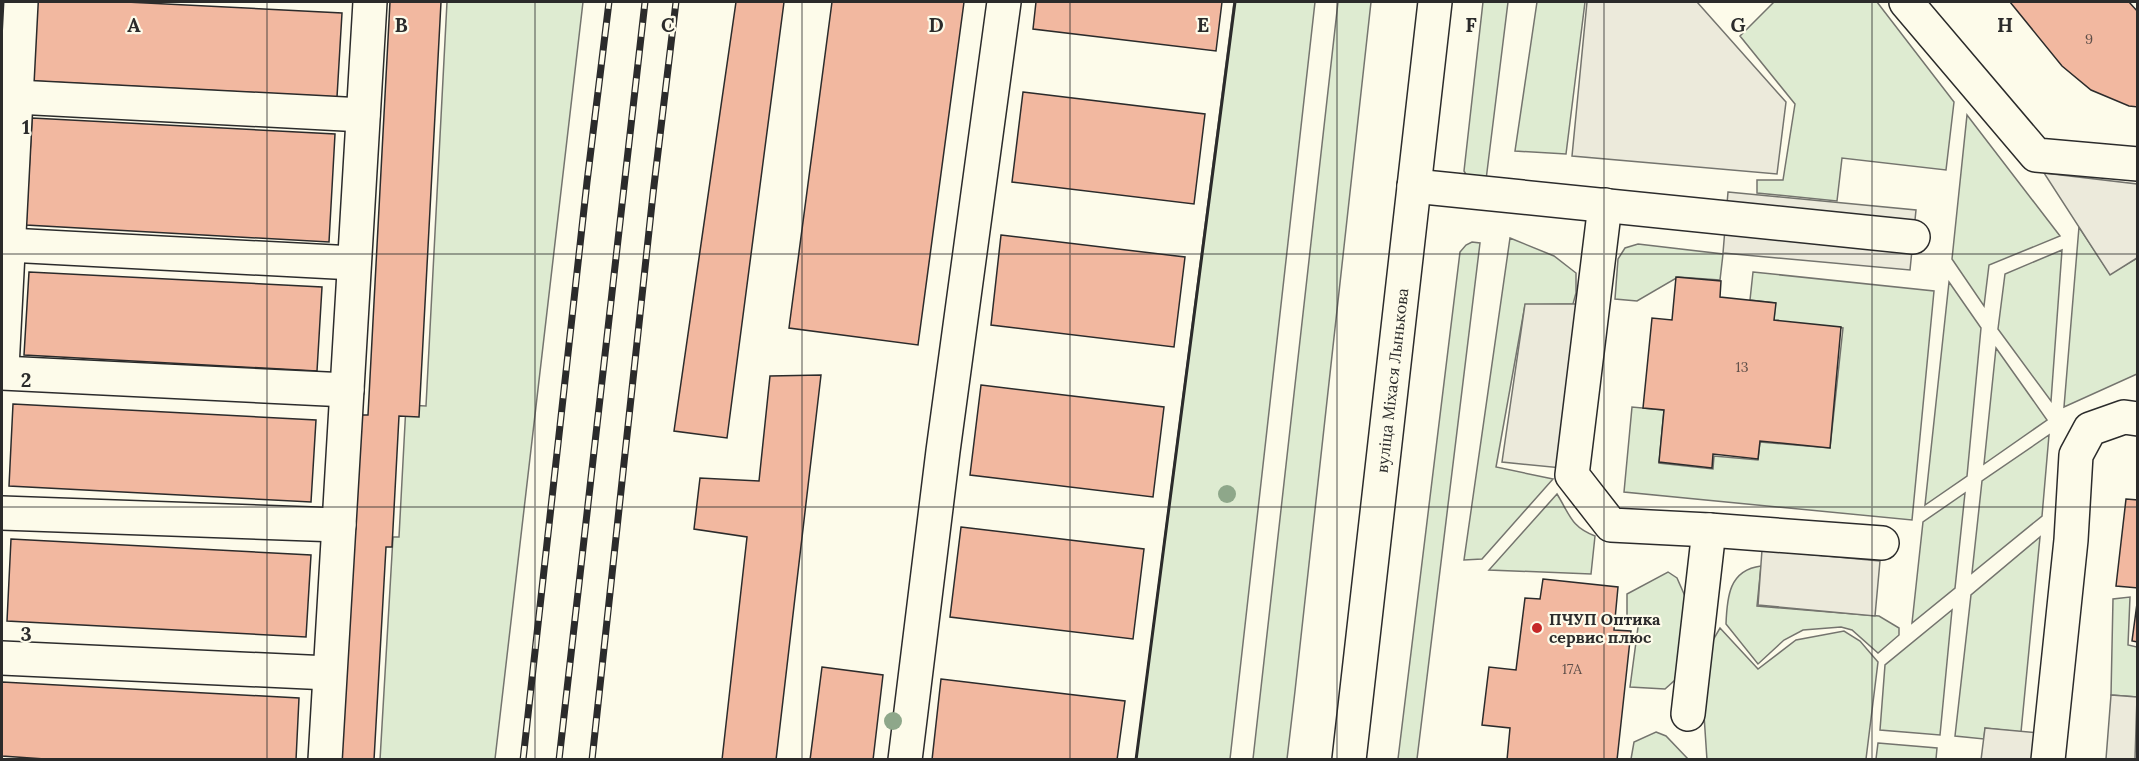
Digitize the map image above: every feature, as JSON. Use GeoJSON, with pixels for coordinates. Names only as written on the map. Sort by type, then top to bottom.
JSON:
{"type":"FeatureCollection","features":[{"type":"Feature","properties":{"kind":"street"},"geometry":{"type":"LineString","coordinates":[[21,2],[2,371],[347,390]]}},
{"type":"Feature","properties":{"kind":"street"},"geometry":{"type":"LineString","coordinates":[[325,759],[370,2]]}},
{"type":"Feature","properties":{"kind":"street"},"geometry":{"type":"LineString","coordinates":[[905,759],[1004,2]]}},
{"type":"Feature","properties":{"kind":"street","name":"вуліца Міхася Лынькова"},"geometry":{"type":"LineString","coordinates":[[1349,759],[1435,2]]}},
{"type":"Feature","properties":{"kind":"street"},"geometry":{"type":"LineString","coordinates":[[1906,2],[2036,155],[2138,164]]}},
{"type":"Feature","properties":{"kind":"street"},"geometry":{"type":"LineString","coordinates":[[16,97],[363,115]]}},
{"type":"Feature","properties":{"kind":"street"},"geometry":{"type":"LineString","coordinates":[[1414,186],[1913,237]]}},
{"type":"Feature","properties":{"kind":"street"},"geometry":{"type":"LineString","coordinates":[[1605,205],[1572,475],[1611,525],[1882,543]]}},
{"type":"Feature","properties":{"kind":"street"},"geometry":{"type":"LineString","coordinates":[[8,245],[354,263]]}},
{"type":"Feature","properties":{"kind":"street"},"geometry":{"type":"LineString","coordinates":[[2048,759],[2071,540],[2076,455],[2090,429],[2124,417],[2138,419]]}},
{"type":"Feature","properties":{"kind":"street"},"geometry":{"type":"LineString","coordinates":[[2,513],[339,525]]}},
{"type":"Feature","properties":{"kind":"street"},"geometry":{"type":"LineString","coordinates":[[1689,714],[1709,530]]}},
{"type":"Feature","properties":{"kind":"street"},"geometry":{"type":"LineString","coordinates":[[2,658],[329,673]]}},
{"type":"Feature","properties":{"kind":"green space"},"geometry":{"type":"Polygon","coordinates":[[[447,2],[583,2],[495,759],[380,760],[393,537],[399,537],[406,405],[426,406],[447,2]]]}},
{"type":"Feature","properties":{"kind":"green space"},"geometry":{"type":"Polygon","coordinates":[[[1234,2],[1315,2],[1230,759],[1136,759],[1234,2]]]}},
{"type":"Feature","properties":{"kind":"green space"},"geometry":{"type":"Polygon","coordinates":[[[1338,2],[1371,2],[1295,691],[1287,759],[1253,759],[1338,2]]]}},
{"type":"Feature","properties":{"kind":"green space"},"geometry":{"type":"Polygon","coordinates":[[[1483,2],[1508,2],[1485,188],[1470,181],[1464,171],[1483,2]]]}},
{"type":"Feature","properties":{"kind":"green space"},"geometry":{"type":"Polygon","coordinates":[[[1537,2],[1585,2],[1566,154],[1515,151],[1537,2]]]}},
{"type":"Feature","properties":{"kind":"green space"},"geometry":{"type":"Polygon","coordinates":[[[1774,2],[1877,2],[1954,102],[1946,170],[1842,158],[1837,201],[1757,193],[1757,180],[1783,180],[1795,104],[1740,36],[1774,2]]]}},
{"type":"Feature","properties":{"kind":"green space"},"geometry":{"type":"Polygon","coordinates":[[[1967,115],[2060,236],[1989,265],[1984,306],[1952,259],[1967,115]]]}},
{"type":"Feature","properties":{"kind":"green space"},"geometry":{"type":"Polygon","coordinates":[[[2079,227],[2110,274],[2137,258],[2137,374],[2064,407],[2079,227]]]}},
{"type":"Feature","properties":{"kind":"green space"},"geometry":{"type":"Polygon","coordinates":[[[1510,238],[1554,256],[1576,273],[1576,293],[1573,304],[1525,305],[1496,467],[1553,479],[1482,559],[1464,560],[1510,238]]]}},
{"type":"Feature","properties":{"kind":"green space"},"geometry":{"type":"Polygon","coordinates":[[[1472,242],[1480,243],[1417,759],[1398,759],[1460,252],[1472,242]]]}},
{"type":"Feature","properties":{"kind":"green space"},"geometry":{"type":"Polygon","coordinates":[[[1638,244],[1723,254],[1720,280],[1678,277],[1637,301],[1615,299],[1618,259],[1625,248],[1638,244]]]}},
{"type":"Feature","properties":{"kind":"green space"},"geometry":{"type":"Polygon","coordinates":[[[2062,250],[2051,401],[1998,329],[2005,274],[2062,250]]]}},
{"type":"Feature","properties":{"kind":"green space"},"geometry":{"type":"Polygon","coordinates":[[[1753,272],[1934,291],[1912,520],[1624,492],[1632,407],[1664,410],[1659,463],[1713,469],[1714,456],[1758,460],[1760,442],[1830,448],[1843,328],[1774,321],[1775,303],[1750,300],[1753,272]]]}},
{"type":"Feature","properties":{"kind":"green space"},"geometry":{"type":"Polygon","coordinates":[[[1949,282],[1981,328],[1967,476],[1925,505],[1949,282]]]}},
{"type":"Feature","properties":{"kind":"green space"},"geometry":{"type":"Polygon","coordinates":[[[1996,348],[2047,420],[1984,464],[1996,348]]]}},
{"type":"Feature","properties":{"kind":"green space"},"geometry":{"type":"Polygon","coordinates":[[[2049,435],[2042,516],[1972,573],[1982,481],[2049,435]]]}},
{"type":"Feature","properties":{"kind":"green space"},"geometry":{"type":"Polygon","coordinates":[[[1965,493],[1955,588],[1912,623],[1923,522],[1965,493]]]}},
{"type":"Feature","properties":{"kind":"green space"},"geometry":{"type":"Polygon","coordinates":[[[1557,494],[1576,524],[1595,536],[1591,574],[1489,570],[1557,494]]]}},
{"type":"Feature","properties":{"kind":"green space"},"geometry":{"type":"Polygon","coordinates":[[[2040,537],[2021,732],[1985,728],[1984,739],[1955,736],[1971,595],[2040,537]]]}},
{"type":"Feature","properties":{"kind":"green space"},"geometry":{"type":"Polygon","coordinates":[[[1761,566],[1757,606],[1879,616],[1899,628],[1899,635],[1878,653],[1852,630],[1841,627],[1803,630],[1784,640],[1758,664],[1726,624],[1729,595],[1736,579],[1742,573],[1761,566]]]}},
{"type":"Feature","properties":{"kind":"green space"},"geometry":{"type":"Polygon","coordinates":[[[1668,572],[1677,578],[1688,603],[1675,680],[1665,689],[1630,687],[1638,627],[1627,618],[1627,594],[1668,572]]]}},
{"type":"Feature","properties":{"kind":"green space"},"geometry":{"type":"Polygon","coordinates":[[[2130,597],[2128,645],[2137,647],[2137,697],[2111,695],[2113,599],[2130,597]]]}},
{"type":"Feature","properties":{"kind":"green space"},"geometry":{"type":"Polygon","coordinates":[[[1952,610],[1940,735],[1880,730],[1885,665],[1952,610]]]}},
{"type":"Feature","properties":{"kind":"green space"},"geometry":{"type":"Polygon","coordinates":[[[1720,628],[1758,669],[1796,640],[1844,631],[1860,641],[1878,662],[1866,759],[1707,760],[1704,715],[1709,647],[1720,628]]]}},
{"type":"Feature","properties":{"kind":"green space"},"geometry":{"type":"Polygon","coordinates":[[[1656,732],[1666,736],[1688,759],[1631,759],[1634,742],[1656,732]]]}},
{"type":"Feature","properties":{"kind":"green space"},"geometry":{"type":"Polygon","coordinates":[[[1878,743],[1937,748],[1936,759],[1876,759],[1878,743]]]}},
{"type":"Feature","properties":{"kind":"shaded area"},"geometry":{"type":"Polygon","coordinates":[[[1587,2],[1697,2],[1786,102],[1777,174],[1572,156],[1587,2]]]}},
{"type":"Feature","properties":{"kind":"shaded area"},"geometry":{"type":"Polygon","coordinates":[[[2044,173],[2137,184],[2137,258],[2110,275],[2044,173]]]}},
{"type":"Feature","properties":{"kind":"shaded area"},"geometry":{"type":"Polygon","coordinates":[[[1728,192],[1916,210],[1910,270],[1723,253],[1728,192]]]}},
{"type":"Feature","properties":{"kind":"shaded area"},"geometry":{"type":"Polygon","coordinates":[[[1525,304],[1593,304],[1572,469],[1502,462],[1525,304]]]}},
{"type":"Feature","properties":{"kind":"shaded area"},"geometry":{"type":"Polygon","coordinates":[[[1762,550],[1880,561],[1875,616],[1758,605],[1762,550]]]}},
{"type":"Feature","properties":{"kind":"shaded area"},"geometry":{"type":"Polygon","coordinates":[[[2111,695],[2137,697],[2135,759],[2106,759],[2111,695]]]}},
{"type":"Feature","properties":{"kind":"shaded area"},"geometry":{"type":"Polygon","coordinates":[[[1985,728],[2050,734],[2048,759],[1981,760],[1985,728]]]}},
{"type":"Feature","properties":{"kind":"building"},"geometry":{"type":"Polygon","coordinates":[[[36,2],[126,2],[342,13],[337,97],[32,81],[36,2]]]}},
{"type":"Feature","properties":{"kind":"building"},"geometry":{"type":"Polygon","coordinates":[[[390,2],[441,2],[419,417],[399,416],[392,547],[386,547],[374,760],[336,760],[360,415],[368,415],[390,2]]]}},
{"type":"Feature","properties":{"kind":"building"},"geometry":{"type":"Polygon","coordinates":[[[736,2],[784,2],[727,438],[674,431],[736,2]]]}},
{"type":"Feature","properties":{"kind":"building"},"geometry":{"type":"Polygon","coordinates":[[[832,2],[964,2],[918,345],[789,328],[832,2]]]}},
{"type":"Feature","properties":{"kind":"building"},"geometry":{"type":"Polygon","coordinates":[[[1036,2],[1222,2],[1216,51],[1033,29],[1036,2]]]}},
{"type":"Feature","properties":{"kind":"building"},"geometry":{"type":"Polygon","coordinates":[[[2010,2],[2129,2],[2138,12],[2138,107],[2129,106],[2091,90],[2062,66],[2010,2]]]}},
{"type":"Feature","properties":{"kind":"building"},"geometry":{"type":"Polygon","coordinates":[[[1023,92],[1205,114],[1194,204],[1012,182],[1023,92]]]}},
{"type":"Feature","properties":{"kind":"building"},"geometry":{"type":"Polygon","coordinates":[[[32,118],[335,134],[329,242],[26,225],[32,118]]]}},
{"type":"Feature","properties":{"kind":"building"},"geometry":{"type":"Polygon","coordinates":[[[1001,235],[1185,257],[1174,347],[991,325],[1001,235]]]}},
{"type":"Feature","properties":{"kind":"building"},"geometry":{"type":"Polygon","coordinates":[[[29,272],[322,287],[317,371],[24,355],[29,272]]]}},
{"type":"Feature","properties":{"kind":"building"},"geometry":{"type":"Polygon","coordinates":[[[1676,277],[1721,281],[1720,297],[1776,303],[1774,320],[1841,327],[1830,448],[1760,441],[1758,459],[1713,454],[1712,468],[1659,462],[1664,410],[1643,408],[1652,318],[1672,320],[1676,277]]]}},
{"type":"Feature","properties":{"kind":"building"},"geometry":{"type":"Polygon","coordinates":[[[821,375],[776,760],[722,760],[747,537],[694,529],[700,478],[759,481],[770,376],[821,375]]]}},
{"type":"Feature","properties":{"kind":"building"},"geometry":{"type":"Polygon","coordinates":[[[981,385],[1164,407],[1153,497],[970,475],[981,385]]]}},
{"type":"Feature","properties":{"kind":"building"},"geometry":{"type":"Polygon","coordinates":[[[13,404],[316,420],[311,502],[9,486],[13,404]]]}},
{"type":"Feature","properties":{"kind":"building"},"geometry":{"type":"Polygon","coordinates":[[[2126,499],[2138,500],[2138,588],[2116,586],[2126,499]]]}},
{"type":"Feature","properties":{"kind":"building"},"geometry":{"type":"Polygon","coordinates":[[[961,527],[1144,549],[1133,639],[950,617],[961,527]]]}},
{"type":"Feature","properties":{"kind":"building"},"geometry":{"type":"Polygon","coordinates":[[[11,539],[311,555],[306,637],[7,621],[11,539]]]}},
{"type":"Feature","properties":{"kind":"building"},"geometry":{"type":"Polygon","coordinates":[[[1543,579],[1618,587],[1614,630],[1631,631],[1617,760],[1507,760],[1510,728],[1482,725],[1489,667],[1516,670],[1525,598],[1540,599],[1543,579]]]}},
{"type":"Feature","properties":{"kind":"building"},"geometry":{"type":"Polygon","coordinates":[[[2138,596],[2138,642],[2132,641],[2138,596]]]}},
{"type":"Feature","properties":{"kind":"building"},"geometry":{"type":"Polygon","coordinates":[[[822,667],[883,675],[873,760],[810,760],[822,667]]]}},
{"type":"Feature","properties":{"kind":"building"},"geometry":{"type":"Polygon","coordinates":[[[941,679],[1125,701],[1117,760],[932,760],[941,679]]]}},
{"type":"Feature","properties":{"kind":"building"},"geometry":{"type":"Polygon","coordinates":[[[2,682],[299,698],[296,760],[59,760],[2,756],[2,682]]]}},
{"type":"Feature","properties":{"kind":"railway"},"geometry":{"type":"LineString","coordinates":[[523,760],[609,2]]}},
{"type":"Feature","properties":{"kind":"railway"},"geometry":{"type":"LineString","coordinates":[[559,760],[645,2]]}},
{"type":"Feature","properties":{"kind":"railway"},"geometry":{"type":"LineString","coordinates":[[592,760],[676,2]]}},
{"type":"Feature","properties":{"kind":"wall"},"geometry":{"type":"LineString","coordinates":[[1136,760],[1235,2]]}},
{"type":"Feature","properties":{"kind":"place","name":"ПЧУП Оптика сервис плюс"},"geometry":{"type":"Point","coordinates":[1537,628]}}]}
